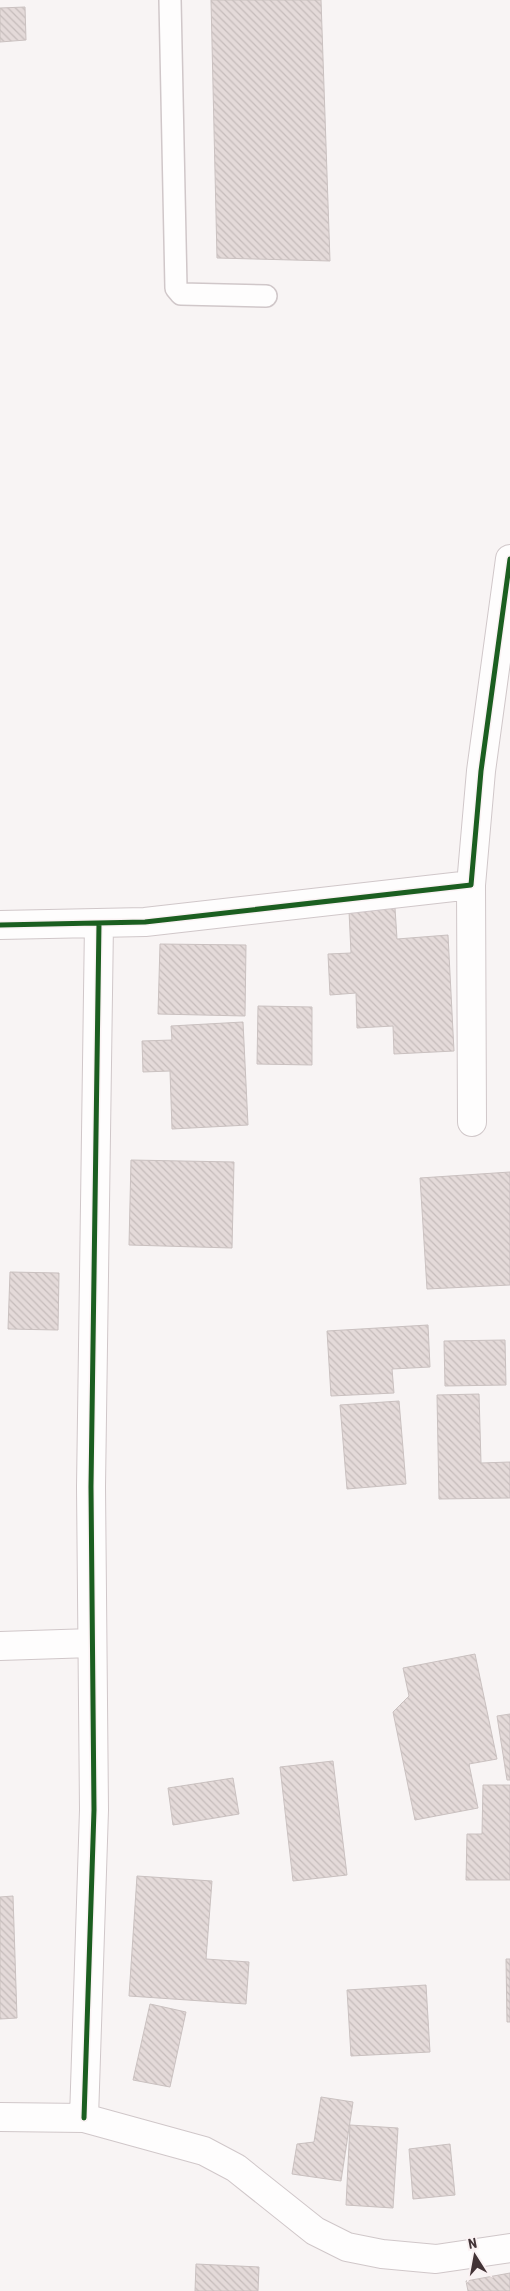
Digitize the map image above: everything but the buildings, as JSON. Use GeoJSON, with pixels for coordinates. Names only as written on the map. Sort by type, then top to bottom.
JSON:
{"type":"FeatureCollection","features":[{"type":"Feature","properties":{"kind":"street"},"geometry":{"type":"LineString","coordinates":[[472,1122],[471,885],[481,771],[510,559]]}},
{"type":"Feature","properties":{"kind":"street"},"geometry":{"type":"LineString","coordinates":[[0,925],[145,922],[471,885]]}},
{"type":"Feature","properties":{"kind":"street"},"geometry":{"type":"LineString","coordinates":[[84,2118],[94,1810],[92,1342],[99,923]]}},
{"type":"Feature","properties":{"kind":"street"},"geometry":{"type":"LineString","coordinates":[[0,1646],[92,1643]]}},
{"type":"Feature","properties":{"kind":"street"},"geometry":{"type":"LineString","coordinates":[[0,2117],[84,2118],[204,2151],[236,2168],[315,2231],[347,2247],[382,2254],[436,2259],[510,2248]]}},
{"type":"Feature","properties":{"kind":"lane"},"geometry":{"type":"LineString","coordinates":[[170,0],[176,288],[181,294],[266,296]]}},
{"type":"Feature","properties":{"kind":"cycle path"},"geometry":{"type":"LineString","coordinates":[[0,925],[145,922],[471,885],[481,771],[510,559]]}},
{"type":"Feature","properties":{"kind":"cycle path"},"geometry":{"type":"LineString","coordinates":[[84,2118],[94,1810],[91,1487],[99,923]]}}]}
